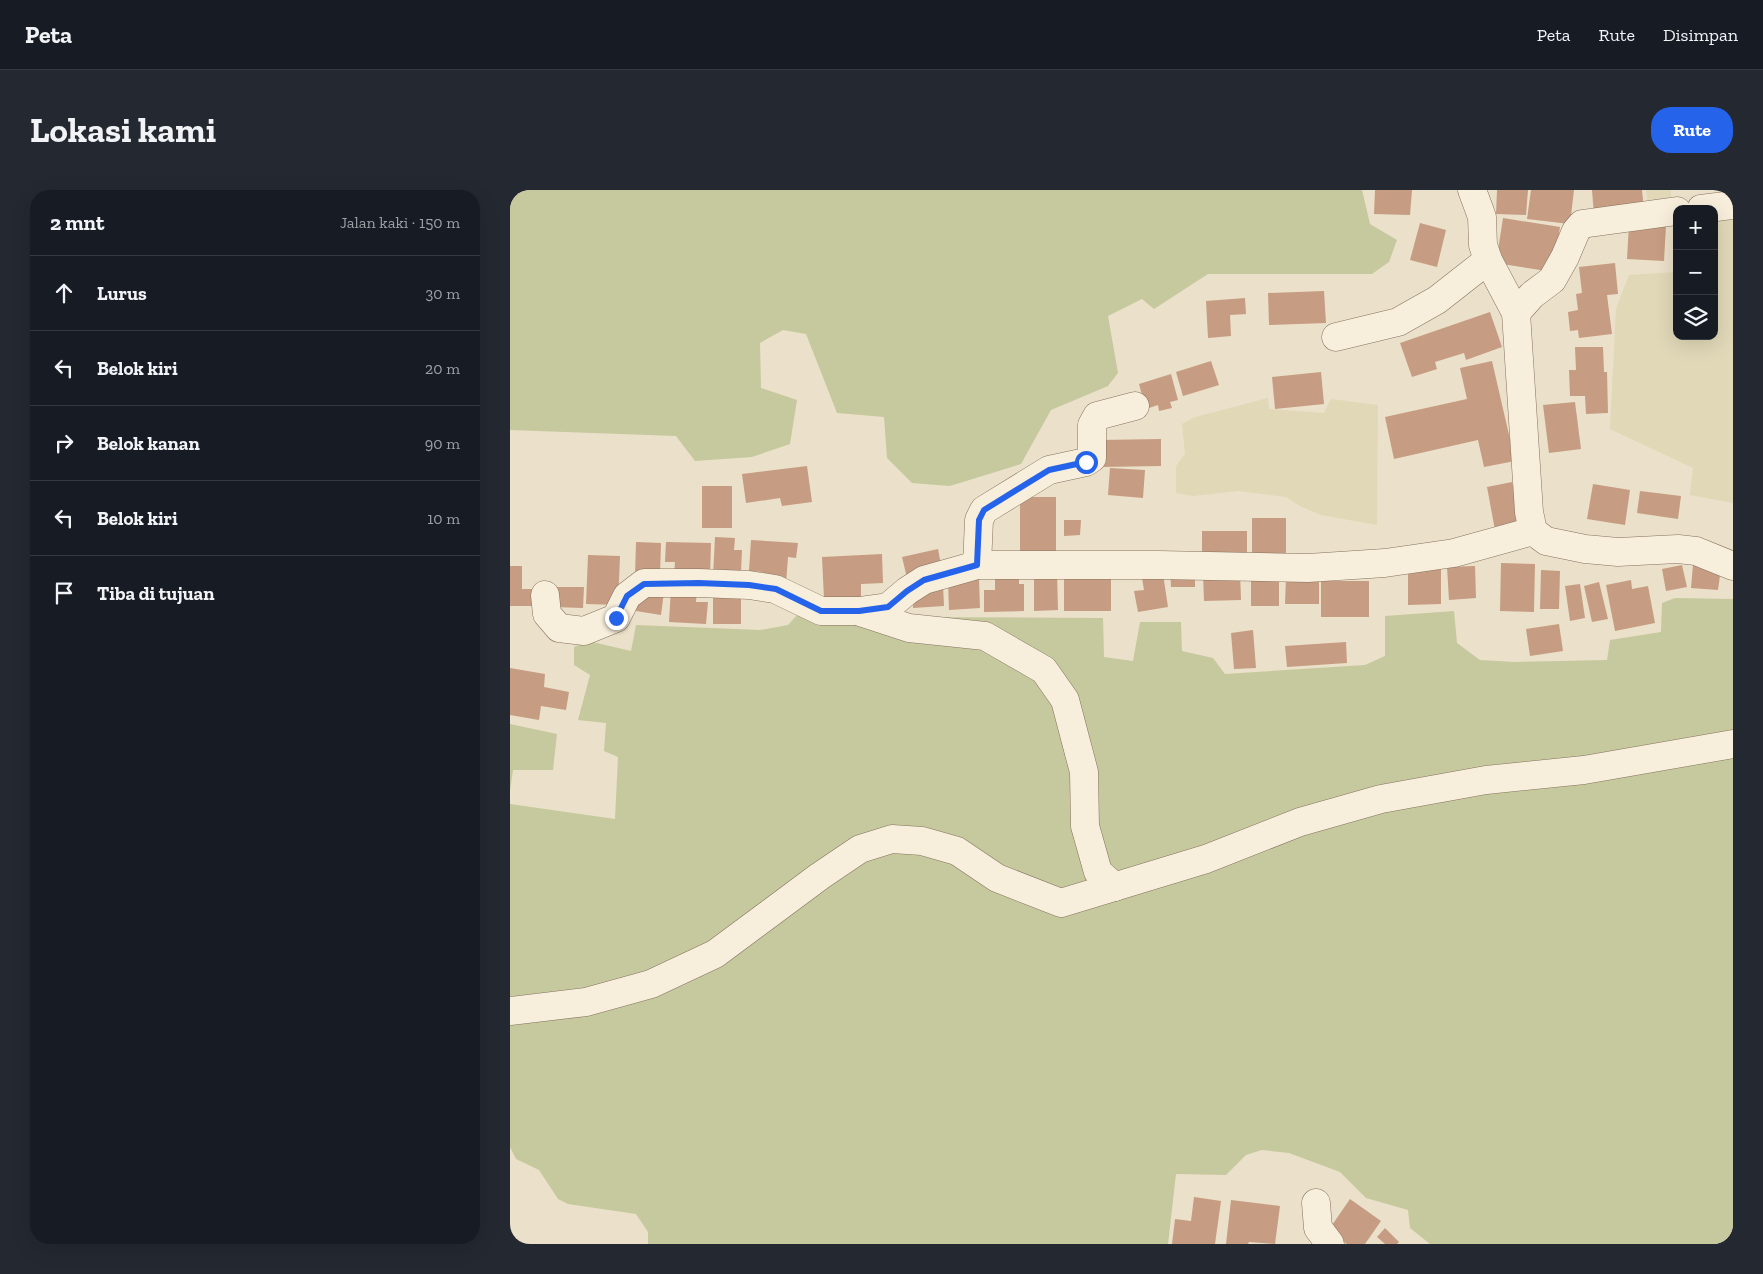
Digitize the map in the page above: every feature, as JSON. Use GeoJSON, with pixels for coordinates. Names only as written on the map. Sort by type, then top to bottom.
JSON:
{"type":"FeatureCollection","features":[{"type":"Feature","properties":{"kind":"street"},"geometry":{"type":"LineString","coordinates":[[1472,190],[1482,217],[1483,245],[1488,260],[1516,313],[1529,512],[1533,531],[1546,541],[1585,549],[1618,552],[1687,550],[1733,566]]}},
{"type":"Feature","properties":{"kind":"street"},"geometry":{"type":"LineString","coordinates":[[1718,207],[1733,205]]}},
{"type":"Feature","properties":{"kind":"street"},"geometry":{"type":"LineString","coordinates":[[1516,313],[1532,295],[1552,280],[1576,231],[1582,224],[1673,212]]}},
{"type":"Feature","properties":{"kind":"street"},"geometry":{"type":"LineString","coordinates":[[1336,337],[1398,322],[1437,300],[1488,260]]}},
{"type":"Feature","properties":{"kind":"street"},"geometry":{"type":"LineString","coordinates":[[977,565],[979,520],[984,510],[1049,470],[1086,462],[1092,458],[1092,425],[1097,416],[1135,406]]}},
{"type":"Feature","properties":{"kind":"street"},"geometry":{"type":"LineString","coordinates":[[545,595],[547,614],[559,628],[584,632],[616,618],[627,596],[644,584],[699,583],[749,585],[776,589],[821,611],[859,611],[888,607],[924,580],[977,565],[1158,564],[1308,568],[1375,564],[1454,553],[1533,531]]}},
{"type":"Feature","properties":{"kind":"street"},"geometry":{"type":"LineString","coordinates":[[859,611],[909,628],[985,636],[1044,670],[1065,700],[1084,772],[1085,826],[1098,872],[1115,887]]}},
{"type":"Feature","properties":{"kind":"street"},"geometry":{"type":"LineString","coordinates":[[510,1011],[586,1002],[651,984],[715,954],[820,876],[860,849],[892,839],[922,841],[957,852],[997,878],[1061,904],[1206,858],[1300,822],[1381,799],[1486,780],[1584,770],[1733,744]]}},
{"type":"Feature","properties":{"kind":"street"},"geometry":{"type":"LineString","coordinates":[[1316,1203],[1318,1228],[1330,1244]]}},
{"type":"Feature","properties":{"kind":"shaded area"},"geometry":{"type":"Polygon","coordinates":[[[1646,190],[1671,190],[1671,197],[1648,203],[1646,190]]]}},
{"type":"Feature","properties":{"kind":"shaded area"},"geometry":{"type":"Polygon","coordinates":[[[1733,212],[1733,503],[1690,495],[1693,468],[1610,429],[1616,309],[1629,275],[1673,272],[1673,340],[1718,340],[1718,214],[1733,212]]]}},
{"type":"Feature","properties":{"kind":"shaded area"},"geometry":{"type":"Polygon","coordinates":[[[1268,398],[1269,409],[1324,413],[1331,399],[1378,405],[1377,525],[1321,515],[1300,506],[1286,497],[1238,491],[1193,496],[1176,493],[1176,466],[1185,454],[1182,424],[1195,417],[1268,398]]]}},
{"type":"Feature","properties":{"kind":"green space"},"geometry":{"type":"Polygon","coordinates":[[[510,190],[1362,190],[1370,224],[1397,240],[1389,262],[1372,274],[1208,274],[1154,309],[1142,299],[1108,316],[1118,373],[1108,386],[1051,410],[1021,464],[950,486],[912,483],[887,458],[884,417],[837,413],[806,334],[783,330],[760,343],[761,388],[797,400],[790,444],[752,457],[695,461],[676,436],[510,430],[510,190]]]}},
{"type":"Feature","properties":{"kind":"green space"},"geometry":{"type":"Polygon","coordinates":[[[1675,598],[1733,599],[1733,1244],[1430,1244],[1410,1228],[1408,1210],[1366,1198],[1340,1172],[1289,1153],[1262,1150],[1246,1155],[1226,1175],[1176,1174],[1168,1244],[648,1244],[648,1232],[636,1214],[568,1204],[558,1199],[539,1170],[516,1159],[510,1147],[510,804],[615,819],[618,757],[604,751],[606,723],[578,720],[590,675],[574,665],[574,647],[588,641],[631,651],[636,625],[760,630],[788,625],[800,612],[903,617],[1103,618],[1104,657],[1133,661],[1140,622],[1181,622],[1182,651],[1213,658],[1225,674],[1365,665],[1385,656],[1385,616],[1454,611],[1457,643],[1480,660],[1514,662],[1607,660],[1610,640],[1661,632],[1662,603],[1675,598]]]}},
{"type":"Feature","properties":{"kind":"green space"},"geometry":{"type":"Polygon","coordinates":[[[510,724],[557,734],[553,770],[513,770],[510,791],[510,724]]]}},
{"type":"Feature","properties":{"kind":"building"},"geometry":{"type":"Polygon","coordinates":[[[1375,190],[1412,190],[1410,215],[1374,214],[1375,190]]]}},
{"type":"Feature","properties":{"kind":"building"},"geometry":{"type":"Polygon","coordinates":[[[1497,190],[1528,190],[1526,215],[1496,214],[1497,190]]]}},
{"type":"Feature","properties":{"kind":"building"},"geometry":{"type":"Polygon","coordinates":[[[1531,190],[1574,190],[1570,224],[1527,219],[1531,190]]]}},
{"type":"Feature","properties":{"kind":"building"},"geometry":{"type":"Polygon","coordinates":[[[1592,190],[1642,190],[1644,209],[1594,215],[1592,190]]]}},
{"type":"Feature","properties":{"kind":"building"},"geometry":{"type":"Polygon","coordinates":[[[1503,218],[1560,227],[1553,272],[1496,263],[1503,218]]]}},
{"type":"Feature","properties":{"kind":"building"},"geometry":{"type":"Polygon","coordinates":[[[1420,223],[1446,230],[1437,267],[1410,260],[1420,223]]]}},
{"type":"Feature","properties":{"kind":"building"},"geometry":{"type":"Polygon","coordinates":[[[1629,224],[1666,226],[1664,261],[1627,259],[1629,224]]]}},
{"type":"Feature","properties":{"kind":"building"},"geometry":{"type":"Polygon","coordinates":[[[1615,263],[1618,294],[1607,295],[1612,334],[1579,338],[1578,330],[1570,331],[1568,312],[1578,310],[1576,294],[1582,293],[1579,267],[1615,263]]]}},
{"type":"Feature","properties":{"kind":"building"},"geometry":{"type":"Polygon","coordinates":[[[1324,291],[1326,323],[1269,325],[1268,293],[1324,291]]]}},
{"type":"Feature","properties":{"kind":"building"},"geometry":{"type":"Polygon","coordinates":[[[1245,298],[1246,314],[1230,315],[1231,336],[1208,338],[1206,301],[1245,298]]]}},
{"type":"Feature","properties":{"kind":"building"},"geometry":{"type":"Polygon","coordinates":[[[1490,312],[1502,347],[1466,360],[1464,353],[1435,362],[1437,369],[1412,377],[1400,343],[1490,312]]]}},
{"type":"Feature","properties":{"kind":"building"},"geometry":{"type":"Polygon","coordinates":[[[1575,347],[1603,347],[1604,372],[1607,372],[1608,413],[1586,414],[1585,396],[1570,396],[1569,370],[1576,370],[1575,347]]]}},
{"type":"Feature","properties":{"kind":"building"},"geometry":{"type":"Polygon","coordinates":[[[1211,361],[1219,385],[1183,396],[1176,372],[1211,361]]]}},
{"type":"Feature","properties":{"kind":"building"},"geometry":{"type":"Polygon","coordinates":[[[1492,361],[1515,461],[1484,467],[1478,440],[1394,459],[1385,417],[1467,399],[1460,368],[1492,361]]]}},
{"type":"Feature","properties":{"kind":"building"},"geometry":{"type":"Polygon","coordinates":[[[1321,372],[1324,404],[1275,409],[1272,377],[1321,372]]]}},
{"type":"Feature","properties":{"kind":"building"},"geometry":{"type":"Polygon","coordinates":[[[1171,374],[1178,400],[1170,402],[1172,408],[1159,411],[1158,405],[1146,409],[1139,384],[1171,374]]]}},
{"type":"Feature","properties":{"kind":"building"},"geometry":{"type":"Polygon","coordinates":[[[1575,402],[1581,449],[1549,453],[1543,405],[1575,402]]]}},
{"type":"Feature","properties":{"kind":"building"},"geometry":{"type":"Polygon","coordinates":[[[1161,439],[1161,466],[1100,467],[1100,440],[1161,439]]]}},
{"type":"Feature","properties":{"kind":"building"},"geometry":{"type":"Polygon","coordinates":[[[807,466],[812,502],[782,506],[780,498],[746,503],[742,474],[807,466]]]}},
{"type":"Feature","properties":{"kind":"building"},"geometry":{"type":"Polygon","coordinates":[[[1110,468],[1145,470],[1143,498],[1108,495],[1110,468]]]}},
{"type":"Feature","properties":{"kind":"building"},"geometry":{"type":"Polygon","coordinates":[[[1512,482],[1521,525],[1495,530],[1487,487],[1512,482]]]}},
{"type":"Feature","properties":{"kind":"building"},"geometry":{"type":"Polygon","coordinates":[[[1593,484],[1630,490],[1625,525],[1587,519],[1593,484]]]}},
{"type":"Feature","properties":{"kind":"building"},"geometry":{"type":"Polygon","coordinates":[[[702,486],[732,486],[732,528],[702,528],[702,486]]]}},
{"type":"Feature","properties":{"kind":"building"},"geometry":{"type":"Polygon","coordinates":[[[1640,491],[1681,496],[1678,519],[1637,513],[1640,491]]]}},
{"type":"Feature","properties":{"kind":"building"},"geometry":{"type":"Polygon","coordinates":[[[1020,497],[1056,497],[1056,555],[1020,555],[1020,497]]]}},
{"type":"Feature","properties":{"kind":"building"},"geometry":{"type":"Polygon","coordinates":[[[1252,518],[1286,518],[1286,559],[1252,558],[1252,518]]]}},
{"type":"Feature","properties":{"kind":"building"},"geometry":{"type":"Polygon","coordinates":[[[1064,520],[1081,520],[1080,535],[1064,536],[1064,520]]]}},
{"type":"Feature","properties":{"kind":"building"},"geometry":{"type":"Polygon","coordinates":[[[1202,531],[1247,531],[1247,560],[1202,560],[1202,531]]]}},
{"type":"Feature","properties":{"kind":"building"},"geometry":{"type":"Polygon","coordinates":[[[715,537],[735,538],[734,550],[742,550],[741,572],[713,576],[715,537]]]}},
{"type":"Feature","properties":{"kind":"building"},"geometry":{"type":"Polygon","coordinates":[[[751,540],[798,543],[796,558],[788,557],[786,584],[762,582],[763,572],[749,571],[751,540]]]}},
{"type":"Feature","properties":{"kind":"building"},"geometry":{"type":"Polygon","coordinates":[[[636,542],[661,543],[660,576],[635,576],[636,542]]]}},
{"type":"Feature","properties":{"kind":"building"},"geometry":{"type":"Polygon","coordinates":[[[666,542],[711,543],[710,577],[674,576],[675,562],[665,562],[666,542]]]}},
{"type":"Feature","properties":{"kind":"building"},"geometry":{"type":"Polygon","coordinates":[[[938,549],[942,570],[907,578],[902,557],[938,549]]]}},
{"type":"Feature","properties":{"kind":"building"},"geometry":{"type":"Polygon","coordinates":[[[882,554],[883,583],[861,584],[861,597],[824,599],[822,557],[882,554]]]}},
{"type":"Feature","properties":{"kind":"building"},"geometry":{"type":"Polygon","coordinates":[[[588,555],[620,556],[618,605],[586,604],[588,555]]]}},
{"type":"Feature","properties":{"kind":"building"},"geometry":{"type":"Polygon","coordinates":[[[1501,563],[1535,564],[1534,612],[1500,611],[1501,563]]]}},
{"type":"Feature","properties":{"kind":"building"},"geometry":{"type":"Polygon","coordinates":[[[1682,565],[1687,587],[1666,591],[1662,569],[1682,565]]]}},
{"type":"Feature","properties":{"kind":"building"},"geometry":{"type":"Polygon","coordinates":[[[1693,565],[1721,568],[1718,590],[1691,588],[1693,565]]]}},
{"type":"Feature","properties":{"kind":"building"},"geometry":{"type":"Polygon","coordinates":[[[510,566],[522,566],[522,589],[535,589],[535,606],[510,606],[510,566]]]}},
{"type":"Feature","properties":{"kind":"building"},"geometry":{"type":"Polygon","coordinates":[[[1475,566],[1476,598],[1449,600],[1447,567],[1475,566]]]}},
{"type":"Feature","properties":{"kind":"building"},"geometry":{"type":"Polygon","coordinates":[[[1195,567],[1195,587],[1171,587],[1170,568],[1195,567]]]}},
{"type":"Feature","properties":{"kind":"building"},"geometry":{"type":"Polygon","coordinates":[[[1408,567],[1441,567],[1441,604],[1408,605],[1408,567]]]}},
{"type":"Feature","properties":{"kind":"building"},"geometry":{"type":"Polygon","coordinates":[[[995,570],[1019,570],[1019,584],[1024,584],[1024,611],[984,612],[984,590],[995,590],[995,570]]]}},
{"type":"Feature","properties":{"kind":"building"},"geometry":{"type":"Polygon","coordinates":[[[1541,570],[1560,571],[1559,609],[1540,609],[1541,570]]]}},
{"type":"Feature","properties":{"kind":"building"},"geometry":{"type":"Polygon","coordinates":[[[1064,571],[1091,571],[1091,579],[1111,579],[1111,611],[1064,611],[1064,571]]]}},
{"type":"Feature","properties":{"kind":"building"},"geometry":{"type":"Polygon","coordinates":[[[1034,572],[1057,572],[1058,610],[1034,611],[1034,572]]]}},
{"type":"Feature","properties":{"kind":"building"},"geometry":{"type":"Polygon","coordinates":[[[1240,573],[1241,600],[1204,601],[1203,574],[1240,573]]]}},
{"type":"Feature","properties":{"kind":"building"},"geometry":{"type":"Polygon","coordinates":[[[1163,574],[1168,607],[1138,612],[1134,591],[1144,590],[1142,578],[1163,574]]]}},
{"type":"Feature","properties":{"kind":"building"},"geometry":{"type":"Polygon","coordinates":[[[1251,577],[1279,577],[1279,606],[1251,606],[1251,577]]]}},
{"type":"Feature","properties":{"kind":"building"},"geometry":{"type":"Polygon","coordinates":[[[1286,578],[1319,578],[1319,604],[1285,604],[1286,578]]]}},
{"type":"Feature","properties":{"kind":"building"},"geometry":{"type":"Polygon","coordinates":[[[979,579],[980,608],[949,610],[948,581],[979,579]]]}},
{"type":"Feature","properties":{"kind":"building"},"geometry":{"type":"Polygon","coordinates":[[[1631,580],[1632,589],[1648,586],[1655,623],[1615,631],[1606,585],[1631,580]]]}},
{"type":"Feature","properties":{"kind":"building"},"geometry":{"type":"Polygon","coordinates":[[[1321,581],[1369,581],[1369,617],[1321,617],[1321,581]]]}},
{"type":"Feature","properties":{"kind":"building"},"geometry":{"type":"Polygon","coordinates":[[[1599,582],[1608,619],[1592,622],[1584,586],[1599,582]]]}},
{"type":"Feature","properties":{"kind":"building"},"geometry":{"type":"Polygon","coordinates":[[[1580,584],[1585,618],[1570,621],[1565,586],[1580,584]]]}},
{"type":"Feature","properties":{"kind":"building"},"geometry":{"type":"Polygon","coordinates":[[[943,585],[944,606],[913,608],[912,587],[943,585]]]}},
{"type":"Feature","properties":{"kind":"building"},"geometry":{"type":"Polygon","coordinates":[[[553,587],[584,587],[583,608],[553,607],[553,587]]]}},
{"type":"Feature","properties":{"kind":"building"},"geometry":{"type":"Polygon","coordinates":[[[671,588],[697,589],[696,602],[708,602],[706,624],[669,622],[671,588]]]}},
{"type":"Feature","properties":{"kind":"building"},"geometry":{"type":"Polygon","coordinates":[[[639,589],[664,592],[661,615],[636,611],[639,589]]]}},
{"type":"Feature","properties":{"kind":"building"},"geometry":{"type":"Polygon","coordinates":[[[713,592],[741,592],[741,624],[713,624],[713,592]]]}},
{"type":"Feature","properties":{"kind":"building"},"geometry":{"type":"Polygon","coordinates":[[[1559,624],[1563,651],[1530,656],[1526,629],[1559,624]]]}},
{"type":"Feature","properties":{"kind":"building"},"geometry":{"type":"Polygon","coordinates":[[[1253,630],[1256,668],[1234,669],[1231,633],[1253,630]]]}},
{"type":"Feature","properties":{"kind":"building"},"geometry":{"type":"Polygon","coordinates":[[[1346,642],[1347,663],[1287,667],[1285,646],[1346,642]]]}},
{"type":"Feature","properties":{"kind":"building"},"geometry":{"type":"Polygon","coordinates":[[[510,668],[545,674],[544,687],[569,692],[566,710],[541,706],[539,720],[510,715],[510,668]]]}},
{"type":"Feature","properties":{"kind":"building"},"geometry":{"type":"Polygon","coordinates":[[[1194,1197],[1221,1201],[1215,1244],[1172,1244],[1175,1219],[1191,1221],[1194,1197]]]}},
{"type":"Feature","properties":{"kind":"building"},"geometry":{"type":"Polygon","coordinates":[[[1350,1199],[1381,1221],[1365,1244],[1347,1244],[1328,1231],[1350,1199]]]}},
{"type":"Feature","properties":{"kind":"building"},"geometry":{"type":"Polygon","coordinates":[[[1231,1200],[1280,1206],[1275,1244],[1249,1242],[1248,1244],[1226,1244],[1231,1200]]]}},
{"type":"Feature","properties":{"kind":"building"},"geometry":{"type":"Polygon","coordinates":[[[1385,1228],[1399,1242],[1397,1244],[1385,1244],[1377,1237],[1385,1228]]]}},
{"type":"Feature","properties":{"kind":"route"},"geometry":{"type":"LineString","coordinates":[[616,618],[627,596],[644,584],[699,583],[749,585],[776,589],[821,611],[859,611],[888,607],[924,580],[977,565],[979,520],[984,510],[1049,470],[1086,462]]}}]}
